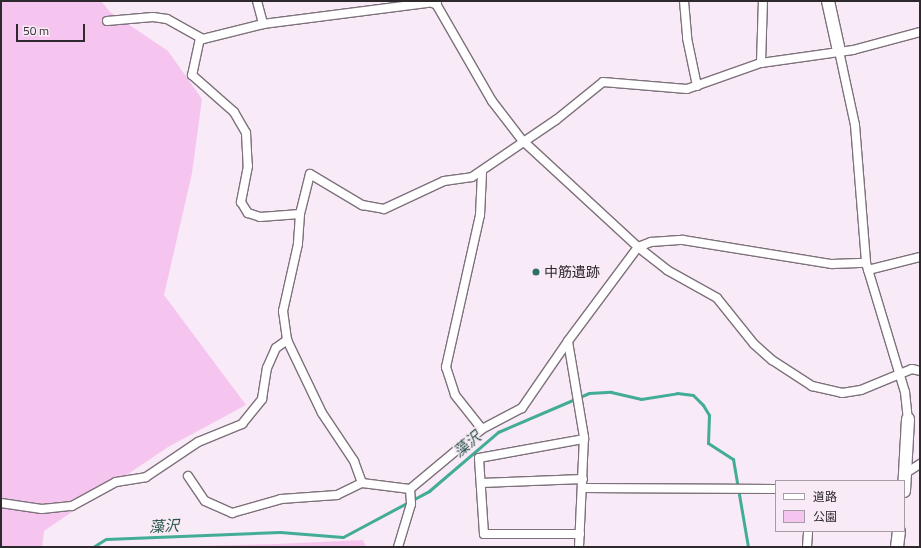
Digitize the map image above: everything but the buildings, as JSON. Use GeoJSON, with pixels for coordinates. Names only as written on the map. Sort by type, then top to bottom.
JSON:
{"type":"FeatureCollection","features":[{"type":"Feature","properties":{"kind":"street"},"geometry":{"type":"LineString","coordinates":[[257,1],[263,24]]}},
{"type":"Feature","properties":{"kind":"street"},"geometry":{"type":"LineString","coordinates":[[107,21],[160,18],[200,38],[263,24],[435,1],[492,100],[522,140],[638,247],[667,270],[716,298],[754,344],[812,386],[842,393],[900,376],[912,369],[920,371]]}},
{"type":"Feature","properties":{"kind":"street"},"geometry":{"type":"LineString","coordinates":[[684,1],[687,38],[697,86]]}},
{"type":"Feature","properties":{"kind":"street"},"geometry":{"type":"LineString","coordinates":[[761,63],[763,1]]}},
{"type":"Feature","properties":{"kind":"street"},"geometry":{"type":"LineString","coordinates":[[828,1],[855,125],[867,266],[900,376],[908,420],[905,482]]}},
{"type":"Feature","properties":{"kind":"street"},"geometry":{"type":"LineString","coordinates":[[362,484],[354,461],[322,413],[287,340],[283,311],[298,244],[300,214],[310,174],[362,205],[384,209],[444,181],[482,173],[522,140],[556,120],[603,82],[645,88],[687,89],[761,63],[840,51],[920,32]]}},
{"type":"Feature","properties":{"kind":"street"},"geometry":{"type":"LineString","coordinates":[[200,38],[192,75],[234,112],[246,133],[249,146],[241,202],[243,209],[260,217],[300,214]]}},
{"type":"Feature","properties":{"kind":"street"},"geometry":{"type":"LineString","coordinates":[[482,173],[480,215],[446,367],[455,395],[482,429]]}},
{"type":"Feature","properties":{"kind":"street"},"geometry":{"type":"LineString","coordinates":[[188,476],[205,500],[232,513],[281,499],[337,495],[362,484],[410,489],[482,429],[522,408],[568,341],[638,247],[651,242],[683,240],[832,264],[867,266],[920,257]]}},
{"type":"Feature","properties":{"kind":"street"},"geometry":{"type":"LineString","coordinates":[[1,504],[42,509],[72,506],[116,482],[146,477],[198,442],[242,424],[262,399],[267,368],[276,348],[287,340]]}},
{"type":"Feature","properties":{"kind":"street"},"geometry":{"type":"LineString","coordinates":[[568,341],[584,439],[579,547]]}},
{"type":"Feature","properties":{"kind":"street"},"geometry":{"type":"LineString","coordinates":[[580,534],[484,534],[479,458],[584,439]]}},
{"type":"Feature","properties":{"kind":"street"},"geometry":{"type":"LineString","coordinates":[[906,473],[920,464]]}},
{"type":"Feature","properties":{"kind":"street"},"geometry":{"type":"LineString","coordinates":[[481,483],[583,483],[775,489]]}},
{"type":"Feature","properties":{"kind":"street"},"geometry":{"type":"LineString","coordinates":[[398,547],[411,504],[410,489]]}},
{"type":"Feature","properties":{"kind":"street"},"geometry":{"type":"LineString","coordinates":[[807,547],[808,532]]}},
{"type":"Feature","properties":{"kind":"street"},"geometry":{"type":"LineString","coordinates":[[898,547],[899,532]]}},
{"type":"Feature","properties":{"kind":"green space"},"geometry":{"type":"Polygon","coordinates":[[[1,1],[101,1],[110,12],[168,51],[202,99],[192,173],[164,295],[246,405],[168,447],[44,531],[42,547],[1,547],[1,1]]]}},
{"type":"Feature","properties":{"kind":"green space"},"geometry":{"type":"Polygon","coordinates":[[[363,540],[366,547],[151,547],[277,544],[363,540]]]}},
{"type":"Feature","properties":{"kind":"waterway","name":"藻沢"},"geometry":{"type":"LineString","coordinates":[[93,547],[106,539],[280,532],[343,537],[429,491],[498,432],[589,393],[611,392],[641,399],[677,393],[693,395],[703,405],[709,415],[708,443],[733,459],[748,547]]}},
{"type":"Feature","properties":{"kind":"place","name":"中筋遺跡"},"geometry":{"type":"Point","coordinates":[536,272]}}]}
